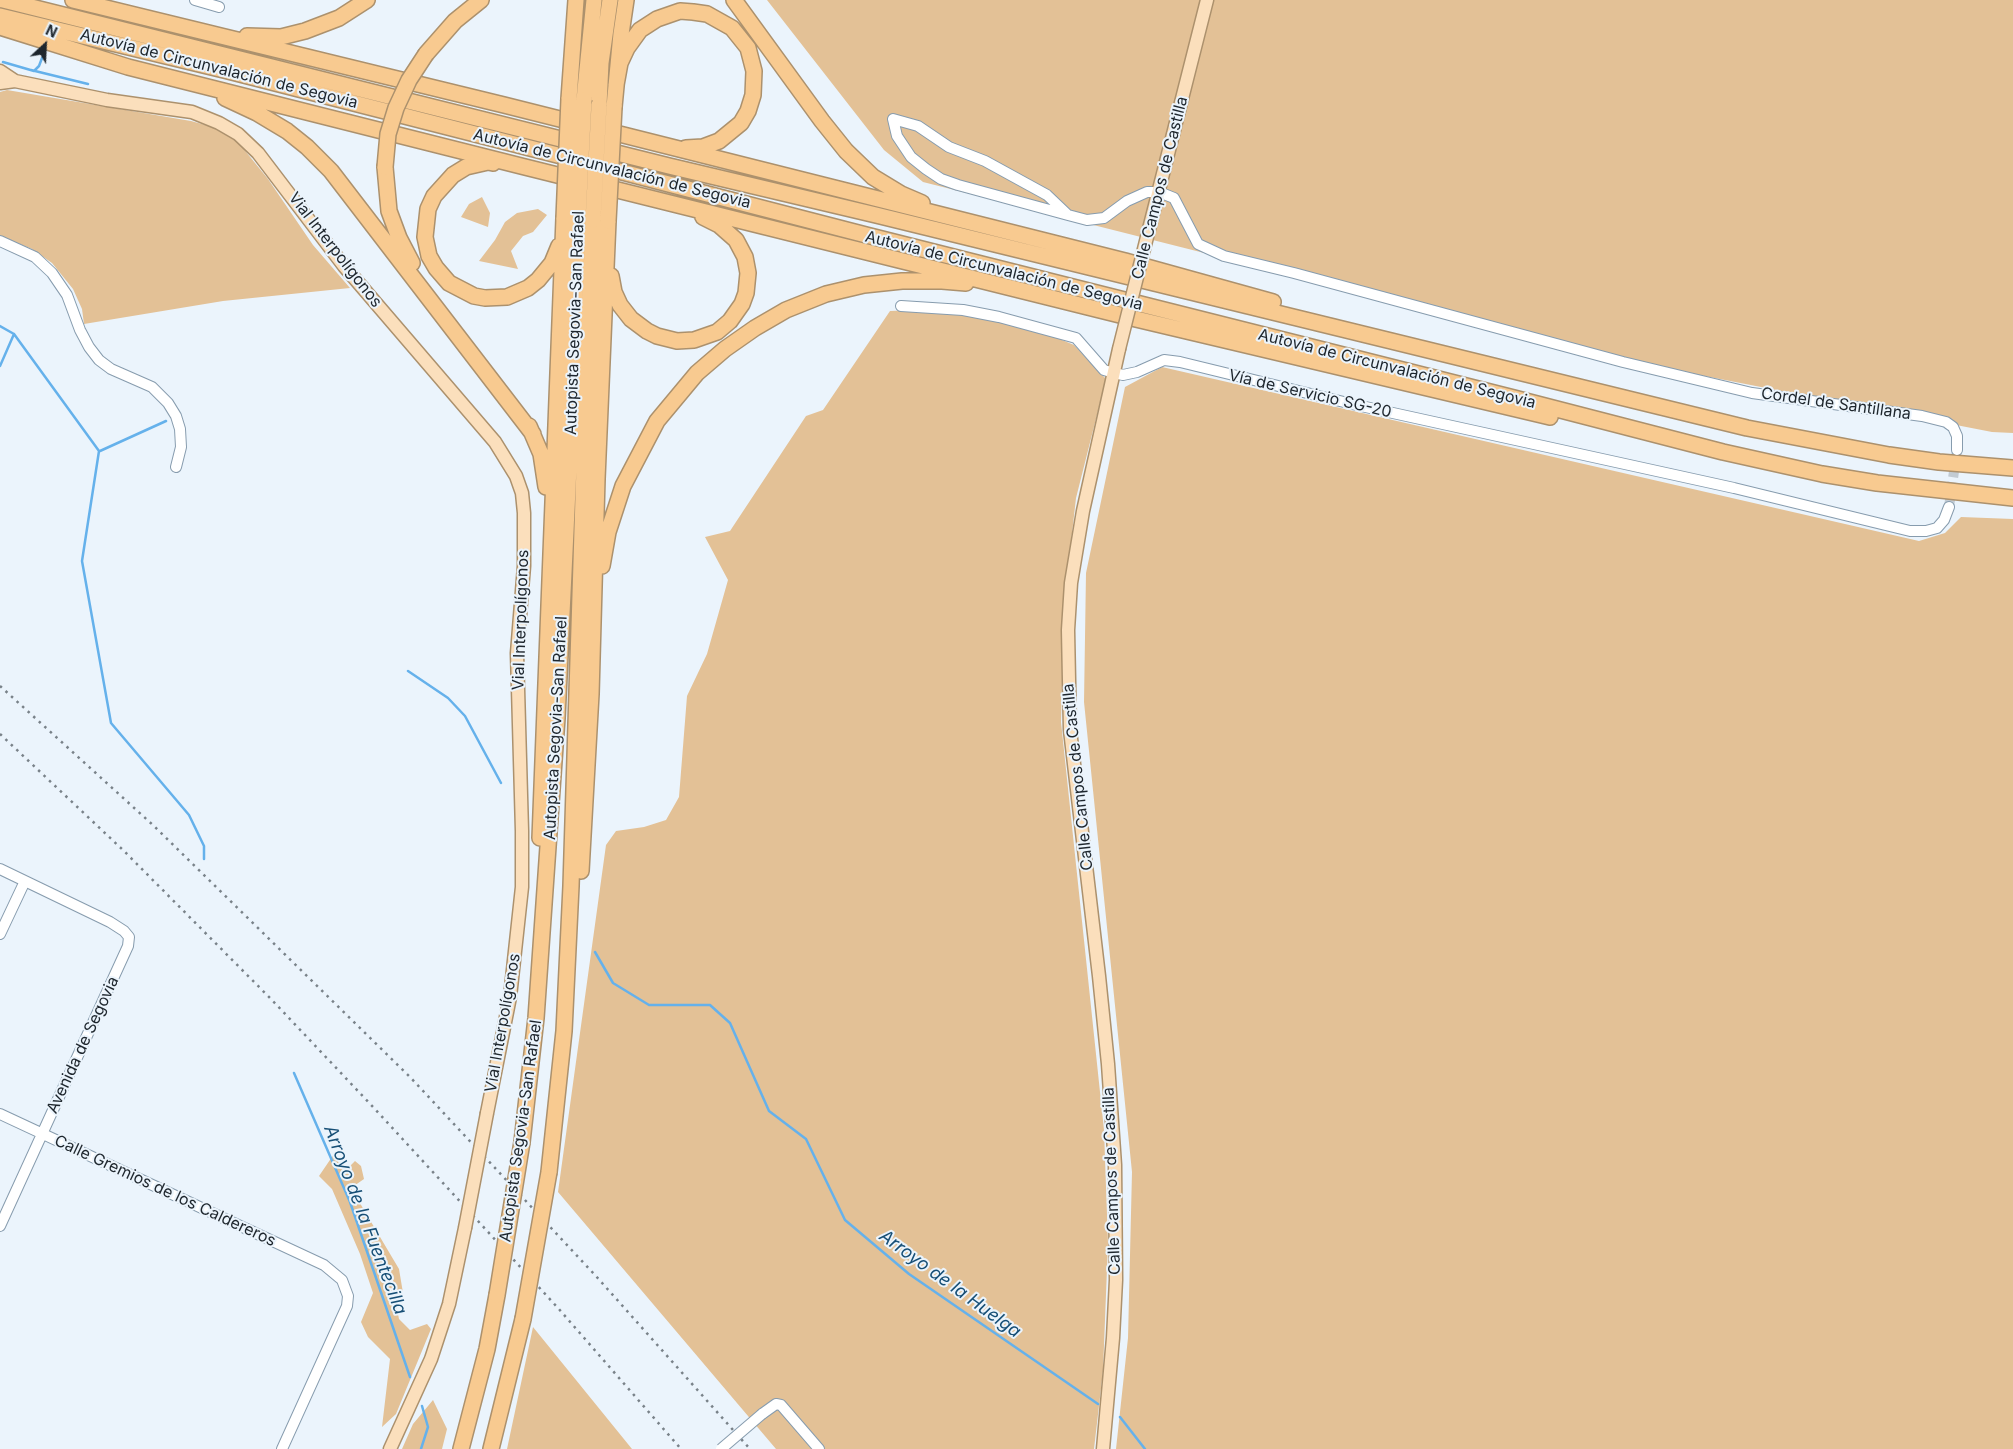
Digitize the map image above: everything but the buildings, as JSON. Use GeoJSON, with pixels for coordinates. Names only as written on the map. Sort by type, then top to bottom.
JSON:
{"type":"FeatureCollection","features":[{"type":"Feature","properties":{"kind":"highway","name":"Autovía de Circunvalación de Segovia"},"geometry":{"type":"LineString","coordinates":[[4,0],[659,164],[876,214],[1361,335],[1774,434],[1889,455],[1939,462],[2013,468]]}},
{"type":"Feature","properties":{"kind":"highway"},"geometry":{"type":"LineString","coordinates":[[73,0],[504,105],[1176,275],[1520,372]]}},
{"type":"Feature","properties":{"kind":"highway"},"geometry":{"type":"LineString","coordinates":[[93,5],[243,36],[281,37],[305,31],[339,18],[367,0]]}},
{"type":"Feature","properties":{"kind":"highway"},"geometry":{"type":"LineString","coordinates":[[481,0],[455,21],[426,54],[409,80],[396,108],[388,134],[385,167],[390,211],[404,249],[428,289],[516,404],[533,434],[544,468],[549,592]]}},
{"type":"Feature","properties":{"kind":"highway"},"geometry":{"type":"LineString","coordinates":[[576,0],[576,100]]}},
{"type":"Feature","properties":{"kind":"highway","name":"Autopista Segovia-San Rafael"},"geometry":{"type":"LineString","coordinates":[[491,1449],[523,1319],[549,1172],[564,1031],[571,876],[584,466],[586,219],[576,100],[594,0]]}},
{"type":"Feature","properties":{"kind":"highway","name":"Autopista Segovia-San Rafael"},"geometry":{"type":"LineString","coordinates":[[461,1449],[487,1348],[497,1295],[522,1142],[536,1018],[557,718],[569,468],[586,219],[599,105],[601,63],[610,0]]}},
{"type":"Feature","properties":{"kind":"highway"},"geometry":{"type":"LineString","coordinates":[[536,1018],[538,878],[549,592],[586,219],[614,107],[626,0]]}},
{"type":"Feature","properties":{"kind":"highway"},"geometry":{"type":"LineString","coordinates":[[724,0],[789,77]]}},
{"type":"Feature","properties":{"kind":"highway"},"geometry":{"type":"LineString","coordinates":[[734,0],[789,77],[846,151],[873,177],[910,198],[1007,232]]}},
{"type":"Feature","properties":{"kind":"highway"},"geometry":{"type":"LineString","coordinates":[[616,86],[620,63],[633,38],[640,30],[669,14],[680,11],[707,14],[732,28],[748,48],[754,71],[753,96],[741,123],[731,133],[719,141],[695,148],[681,148],[648,142]]}},
{"type":"Feature","properties":{"kind":"highway","name":"Autovía de Circunvalación de Segovia"},"geometry":{"type":"LineString","coordinates":[[0,16],[228,71],[1151,308],[1569,412],[1684,443],[1822,474],[1933,490],[2013,498]]}},
{"type":"Feature","properties":{"kind":"highway"},"geometry":{"type":"LineString","coordinates":[[0,27],[128,67],[1104,311],[1527,412],[1613,431],[1684,443]]}},
{"type":"Feature","properties":{"kind":"highway"},"geometry":{"type":"LineString","coordinates":[[185,81],[236,102],[267,118],[287,130],[318,157],[343,185],[533,434]]}},
{"type":"Feature","properties":{"kind":"highway"},"geometry":{"type":"LineString","coordinates":[[521,166],[488,162],[466,167],[453,175],[434,196],[428,209],[424,237],[429,256],[436,268],[449,282],[459,290],[474,296],[496,298],[518,294],[538,280],[552,263],[561,242],[586,219]]}},
{"type":"Feature","properties":{"kind":"highway"},"geometry":{"type":"LineString","coordinates":[[586,219],[608,243],[609,268],[617,298],[631,318],[647,331],[668,340],[694,340],[716,332],[730,321],[742,304],[748,281],[747,266],[741,249],[729,232],[719,225],[655,199]]}},
{"type":"Feature","properties":{"kind":"highway"},"geometry":{"type":"LineString","coordinates":[[564,1031],[580,890],[591,694],[597,488],[608,243]]}},
{"type":"Feature","properties":{"kind":"highway"},"geometry":{"type":"LineString","coordinates":[[591,694],[602,562],[608,532],[624,486],[657,421],[697,373],[725,348],[786,310],[826,294],[864,285],[902,281],[942,281],[975,284],[1104,311]]}},
{"type":"Feature","properties":{"kind":"main road","name":"Calle Campos de Castilla"},"geometry":{"type":"LineString","coordinates":[[1103,1449],[1116,1280],[1115,1165],[1108,1064],[1099,976],[1070,730],[1068,630],[1071,583],[1083,511],[1119,349],[1207,0]]}},
{"type":"Feature","properties":{"kind":"main road","name":"Vial Interpolígonos"},"geometry":{"type":"LineString","coordinates":[[0,72],[15,81]]}},
{"type":"Feature","properties":{"kind":"main road","name":"Vial Interpolígonos"},"geometry":{"type":"LineString","coordinates":[[0,83],[15,81],[107,100],[192,112],[219,123],[238,134],[258,153],[344,266],[495,442],[516,476],[522,493],[524,566],[517,653],[522,887],[510,997],[449,1304],[431,1359],[390,1449]]}},
{"type":"Feature","properties":{"kind":"street"},"geometry":{"type":"LineString","coordinates":[[195,0],[219,7]]}},
{"type":"Feature","properties":{"kind":"street"},"geometry":{"type":"LineString","coordinates":[[1068,215],[1047,195],[985,161],[949,147],[918,126],[893,119],[895,132],[912,157],[926,170],[958,185],[1068,215],[1087,220],[1104,218],[1127,201],[1147,192],[1159,192]]}},
{"type":"Feature","properties":{"kind":"street","name":"Cordel de Santillana"},"geometry":{"type":"LineString","coordinates":[[1159,192],[1174,198],[1198,244],[1224,256],[1294,273],[1623,362],[1752,393],[1922,416],[1946,422],[1953,427],[1957,436],[1957,450]]}},
{"type":"Feature","properties":{"kind":"street"},"geometry":{"type":"LineString","coordinates":[[0,241],[35,257],[52,273],[67,295],[80,330],[99,360],[112,369],[152,387],[168,403],[180,429],[181,447],[176,467]]}},
{"type":"Feature","properties":{"kind":"street"},"geometry":{"type":"LineString","coordinates":[[901,306],[963,310],[999,317],[1076,338],[1104,370],[1114,373]]}},
{"type":"Feature","properties":{"kind":"street","name":"Vía de Servicio SG-20"},"geometry":{"type":"LineString","coordinates":[[1114,373],[1124,375],[1136,372],[1164,360],[1180,362],[1361,406],[1734,488],[1910,532],[1937,528],[1944,520],[1949,507]]}},
{"type":"Feature","properties":{"kind":"street"},"geometry":{"type":"LineString","coordinates":[[0,869],[25,881],[0,934]]}},
{"type":"Feature","properties":{"kind":"street","name":"Avenida de Segovia"},"geometry":{"type":"LineString","coordinates":[[0,1226],[128,946],[129,937],[124,931],[110,922],[25,881]]}},
{"type":"Feature","properties":{"kind":"street","name":"Calle Gremios de los Caldereros"},"geometry":{"type":"LineString","coordinates":[[0,1114],[330,1269],[342,1280],[346,1287],[348,1306],[282,1449]]}},
{"type":"Feature","properties":{"kind":"street"},"geometry":{"type":"LineString","coordinates":[[721,1449],[776,1404],[781,1406],[819,1449]]}},
{"type":"Feature","properties":{"kind":"shaded area"},"geometry":{"type":"Polygon","coordinates":[[[767,0],[2013,0],[2013,433],[1992,432],[1648,365],[923,182],[884,150],[767,0]]]}},
{"type":"Feature","properties":{"kind":"shaded area"},"geometry":{"type":"Polygon","coordinates":[[[7,90],[191,121],[216,128],[238,142],[268,179],[313,245],[350,288],[223,301],[84,324],[82,309],[73,289],[52,263],[32,249],[0,236],[0,92],[7,90]]]}},
{"type":"Feature","properties":{"kind":"shaded area"},"geometry":{"type":"Polygon","coordinates":[[[482,197],[490,213],[488,227],[461,217],[469,204],[482,197]]]}},
{"type":"Feature","properties":{"kind":"shaded area"},"geometry":{"type":"Polygon","coordinates":[[[538,209],[547,215],[533,232],[523,236],[511,251],[518,269],[479,261],[495,240],[505,222],[517,213],[538,209]]]}},
{"type":"Feature","properties":{"kind":"shaded area"},"geometry":{"type":"Polygon","coordinates":[[[945,309],[1050,335],[1074,345],[1106,379],[1076,498],[1064,604],[1061,722],[1104,1130],[1108,1243],[1103,1371],[1094,1449],[776,1449],[558,1192],[606,845],[616,831],[644,827],[666,820],[679,797],[687,696],[707,654],[728,580],[705,537],[730,531],[806,416],[823,410],[890,311],[945,309]]]}},
{"type":"Feature","properties":{"kind":"shaded area"},"geometry":{"type":"Polygon","coordinates":[[[1162,367],[1919,541],[1945,533],[1961,517],[2013,519],[2013,1449],[1116,1449],[1128,1338],[1132,1172],[1084,702],[1086,573],[1125,387],[1162,367]]]}},
{"type":"Feature","properties":{"kind":"shaded area"},"geometry":{"type":"Polygon","coordinates":[[[334,1154],[344,1172],[355,1161],[361,1166],[364,1179],[351,1188],[399,1269],[403,1293],[396,1304],[399,1319],[410,1330],[427,1324],[431,1329],[396,1414],[382,1427],[390,1359],[368,1337],[361,1322],[373,1293],[360,1254],[332,1189],[319,1176],[334,1154]]]}},
{"type":"Feature","properties":{"kind":"shaded area"},"geometry":{"type":"Polygon","coordinates":[[[533,1327],[632,1449],[507,1449],[533,1327]]]}},
{"type":"Feature","properties":{"kind":"shaded area"},"geometry":{"type":"Polygon","coordinates":[[[433,1400],[447,1429],[442,1449],[402,1449],[413,1424],[433,1400]]]}},
{"type":"Feature","properties":{"kind":"waterway"},"geometry":{"type":"LineString","coordinates":[[3,62],[34,71],[39,66],[42,58]]}},
{"type":"Feature","properties":{"kind":"waterway"},"geometry":{"type":"LineString","coordinates":[[31,70],[88,84]]}},
{"type":"Feature","properties":{"kind":"waterway","name":"Arroyo de la Fuentecilla"},"geometry":{"type":"LineString","coordinates":[[0,326],[14,334],[99,451],[82,561],[111,723],[189,815],[204,846],[204,859]]}},
{"type":"Feature","properties":{"kind":"waterway"},"geometry":{"type":"LineString","coordinates":[[0,366],[14,334]]}},
{"type":"Feature","properties":{"kind":"waterway","name":"Arroyo de la Huelga"},"geometry":{"type":"LineString","coordinates":[[100,451],[166,421]]}},
{"type":"Feature","properties":{"kind":"waterway","name":"Arroyo de la Huelga"},"geometry":{"type":"LineString","coordinates":[[408,671],[448,698],[465,716],[501,783]]}},
{"type":"Feature","properties":{"kind":"waterway","name":"Arroyo de la Huelga"},"geometry":{"type":"LineString","coordinates":[[595,952],[613,983],[649,1005],[710,1005],[730,1023],[769,1111],[806,1139],[845,1220],[909,1274],[1098,1404]]}},
{"type":"Feature","properties":{"kind":"waterway","name":"Arroyo de la Fuentecilla"},"geometry":{"type":"LineString","coordinates":[[294,1073],[350,1202],[410,1377]]}},
{"type":"Feature","properties":{"kind":"waterway","name":"Arroyo de la Fuentecilla"},"geometry":{"type":"LineString","coordinates":[[421,1449],[428,1427],[422,1406]]}},
{"type":"Feature","properties":{"kind":"waterway","name":"Arroyo de la Huelga"},"geometry":{"type":"LineString","coordinates":[[1120,1417],[1145,1449]]}},
{"type":"Feature","properties":{"kind":"tunnel"},"geometry":{"type":"LineString","coordinates":[[1949,507],[1957,450]]}},
{"type":"Feature","properties":{"kind":"railway"},"geometry":{"type":"LineString","coordinates":[[0,686],[154,826],[410,1077],[595,1275],[750,1449]]}},
{"type":"Feature","properties":{"kind":"railway"},"geometry":{"type":"LineString","coordinates":[[0,734],[124,851],[271,999],[558,1308],[681,1449]]}}]}
